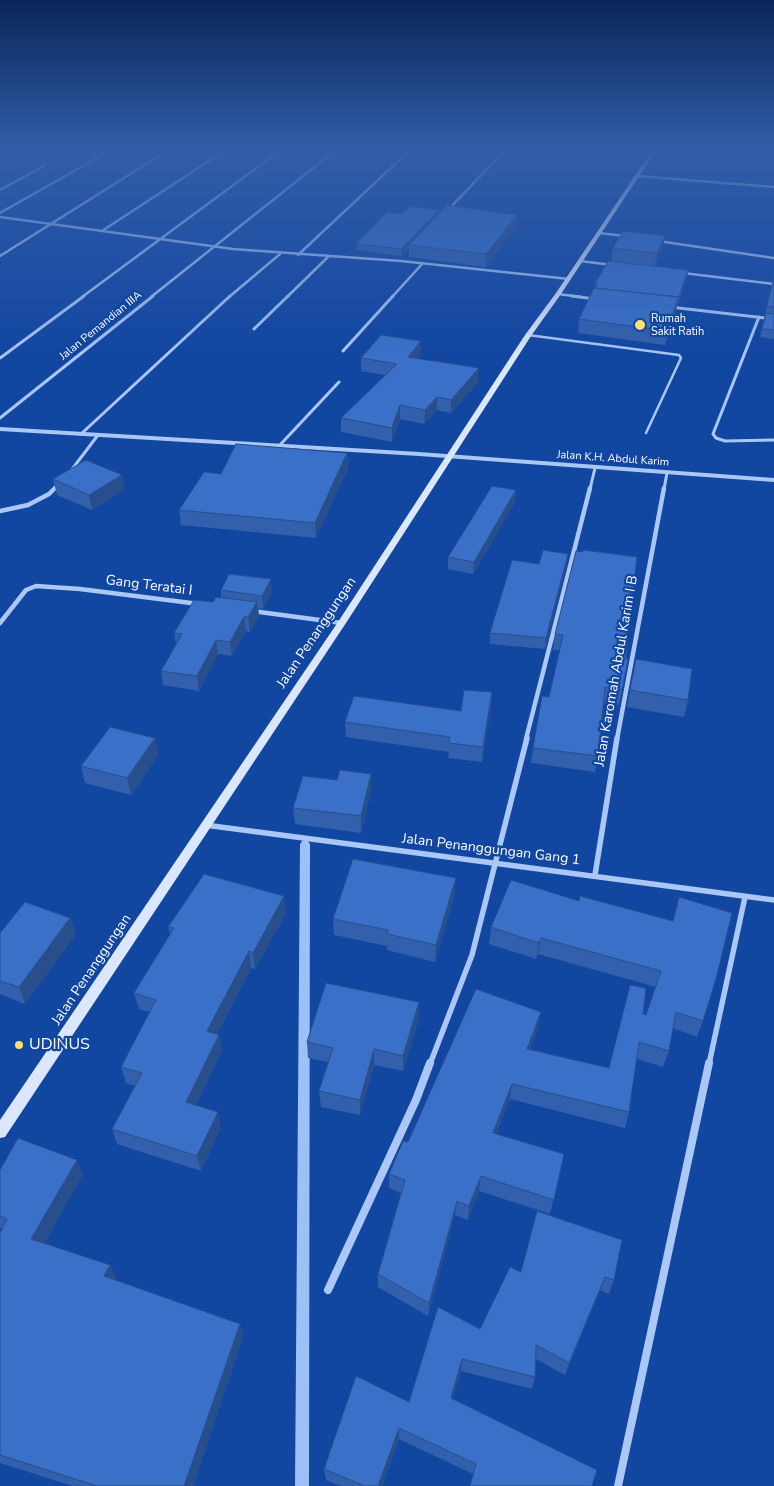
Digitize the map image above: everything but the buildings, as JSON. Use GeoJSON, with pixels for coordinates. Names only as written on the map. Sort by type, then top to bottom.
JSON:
{"type":"FeatureCollection","features":[{"type":"Feature","properties":{"kind":"main road","name":"Jalan Penanggungan"},"geometry":{"type":"LineString","coordinates":[[0,1132],[342,623],[452,456],[528,335],[569,279],[609,218]]}},
{"type":"Feature","properties":{"kind":"street"},"geometry":{"type":"LineString","coordinates":[[2,218],[214,247],[280,254],[401,261],[569,279]]}},
{"type":"Feature","properties":{"kind":"street"},"geometry":{"type":"LineString","coordinates":[[0,256],[61,218]]}},
{"type":"Feature","properties":{"kind":"street"},"geometry":{"type":"LineString","coordinates":[[101,232],[122,218]]}},
{"type":"Feature","properties":{"kind":"street"},"geometry":{"type":"LineString","coordinates":[[0,358],[187,218]]}},
{"type":"Feature","properties":{"kind":"street","name":"Jalan Pemandian IIIA"},"geometry":{"type":"LineString","coordinates":[[0,418],[250,218]]}},
{"type":"Feature","properties":{"kind":"street"},"geometry":{"type":"LineString","coordinates":[[298,255],[337,218]]}},
{"type":"Feature","properties":{"kind":"street"},"geometry":{"type":"LineString","coordinates":[[599,233],[629,237]]}},
{"type":"Feature","properties":{"kind":"street"},"geometry":{"type":"LineString","coordinates":[[648,240],[774,258]]}},
{"type":"Feature","properties":{"kind":"street"},"geometry":{"type":"LineString","coordinates":[[82,434],[222,304],[280,254]]}},
{"type":"Feature","properties":{"kind":"street"},"geometry":{"type":"LineString","coordinates":[[401,261],[407,254]]}},
{"type":"Feature","properties":{"kind":"street"},"geometry":{"type":"LineString","coordinates":[[254,328],[330,256]]}},
{"type":"Feature","properties":{"kind":"street"},"geometry":{"type":"LineString","coordinates":[[580,261],[619,266]]}},
{"type":"Feature","properties":{"kind":"street"},"geometry":{"type":"LineString","coordinates":[[343,351],[423,263]]}},
{"type":"Feature","properties":{"kind":"street"},"geometry":{"type":"LineString","coordinates":[[677,273],[774,284]]}},
{"type":"Feature","properties":{"kind":"street"},"geometry":{"type":"LineString","coordinates":[[558,294],[597,299]]}},
{"type":"Feature","properties":{"kind":"street"},"geometry":{"type":"LineString","coordinates":[[664,306],[774,319]]}},
{"type":"Feature","properties":{"kind":"street"},"geometry":{"type":"LineString","coordinates":[[759,317],[713,434],[716,438],[725,441],[774,440]]}},
{"type":"Feature","properties":{"kind":"street"},"geometry":{"type":"LineString","coordinates":[[278,446],[339,382]]}},
{"type":"Feature","properties":{"kind":"street","name":"Jalan K.H. Abdul Karim"},"geometry":{"type":"LineString","coordinates":[[0,430],[452,456],[774,480]]}},
{"type":"Feature","properties":{"kind":"street"},"geometry":{"type":"LineString","coordinates":[[0,511],[28,505],[49,494],[64,481],[98,435]]}},
{"type":"Feature","properties":{"kind":"street"},"geometry":{"type":"LineString","coordinates":[[328,1290],[416,1100],[472,956],[595,468]]}},
{"type":"Feature","properties":{"kind":"street","name":"Jalan Karomah Abdul Karim I B"},"geometry":{"type":"LineString","coordinates":[[595,875],[611,769],[666,472]]}},
{"type":"Feature","properties":{"kind":"street","name":"Gang Teratai I"},"geometry":{"type":"LineString","coordinates":[[0,623],[26,590],[36,586],[80,589],[209,605]]}},
{"type":"Feature","properties":{"kind":"street"},"geometry":{"type":"LineString","coordinates":[[248,610],[342,623]]}},
{"type":"Feature","properties":{"kind":"street","name":"Jalan Penanggungan Gang 1"},"geometry":{"type":"LineString","coordinates":[[205,825],[774,900]]}},
{"type":"Feature","properties":{"kind":"street"},"geometry":{"type":"LineString","coordinates":[[618,1486],[745,896]]}},
{"type":"Feature","properties":{"kind":"lane"},"geometry":{"type":"LineString","coordinates":[[528,335],[679,356],[680,358],[646,433]]}},
{"type":"Feature","properties":{"kind":"waterway"},"geometry":{"type":"LineString","coordinates":[[302,1486],[305,844]]}},
{"type":"Feature","properties":{"kind":"place","name":"Rumah Sakit Ratih"},"geometry":{"type":"Point","coordinates":[640,325]}},
{"type":"Feature","properties":{"kind":"place","name":"UDINUS"},"geometry":{"type":"Point","coordinates":[19,1045]}}]}
